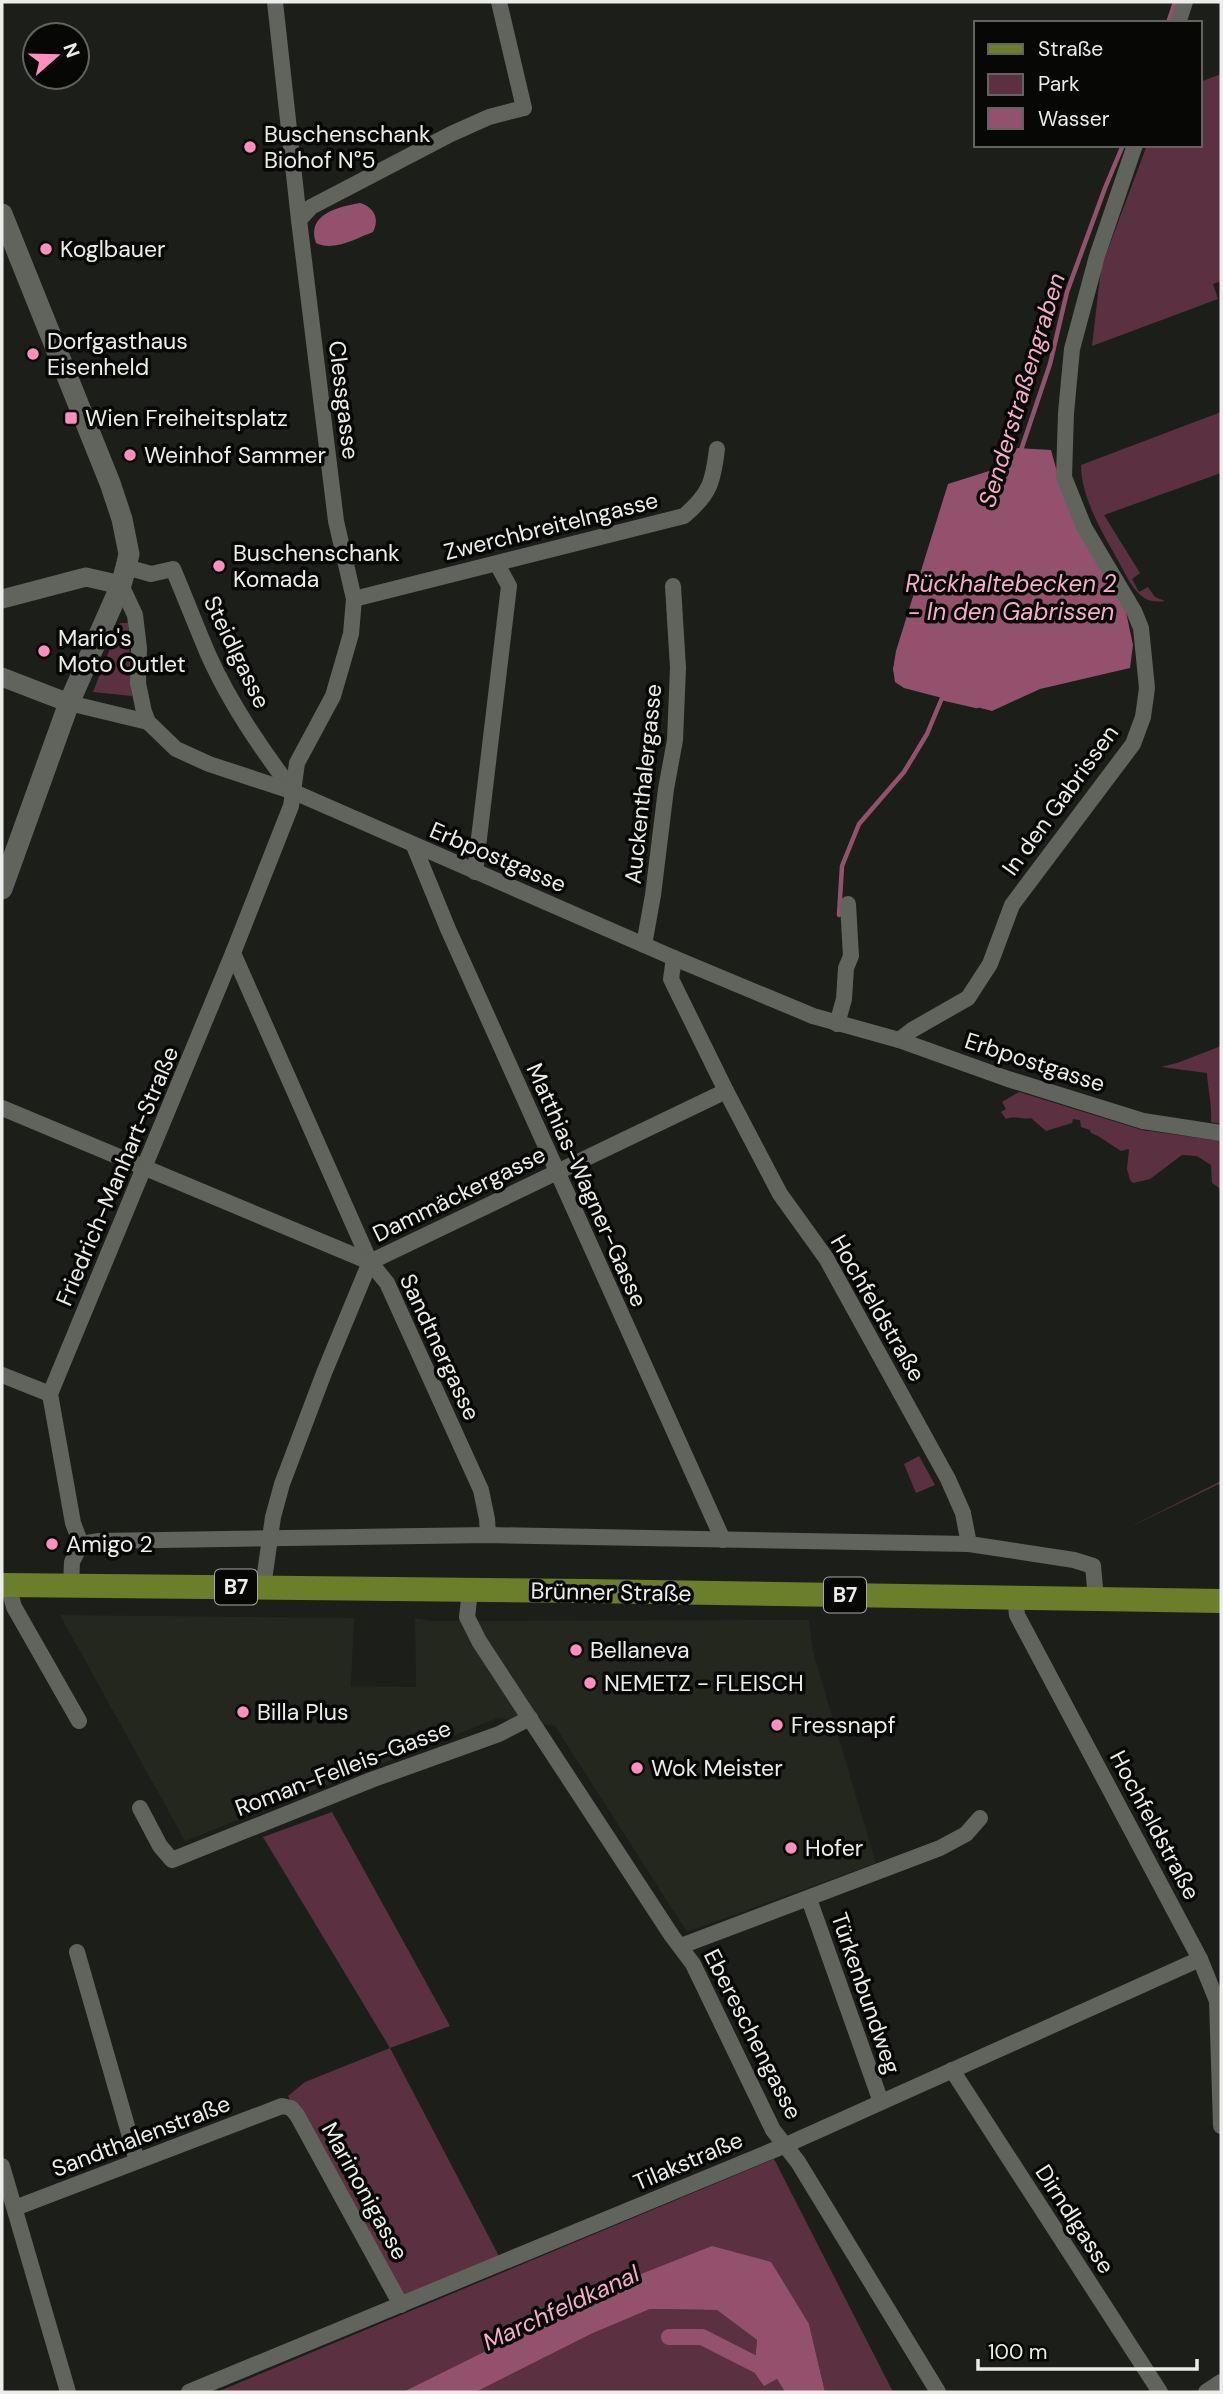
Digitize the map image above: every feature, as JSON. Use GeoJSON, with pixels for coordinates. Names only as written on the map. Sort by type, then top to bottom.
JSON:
{"type":"FeatureCollection","features":[{"type":"Feature","properties":{"kind":"main road"},"geometry":{"type":"LineString","coordinates":[[2,215],[110,483],[122,519],[129,554],[124,576],[69,703],[2,889]]}},
{"type":"Feature","properties":{"kind":"main road","name":"Brünner Straße"},"geometry":{"type":"LineString","coordinates":[[5,1585],[1221,1601]]}},
{"type":"Feature","properties":{"kind":"street","name":"Clessgasse"},"geometry":{"type":"LineString","coordinates":[[275,2],[336,520],[354,598],[351,634],[333,696],[297,763],[294,792]]}},
{"type":"Feature","properties":{"kind":"street"},"geometry":{"type":"LineString","coordinates":[[299,220],[311,207],[451,134],[489,117],[524,108],[499,2]]}},
{"type":"Feature","properties":{"kind":"street"},"geometry":{"type":"LineString","coordinates":[[1179,21],[1185,2]]}},
{"type":"Feature","properties":{"kind":"street","name":"In den Gabrissen"},"geometry":{"type":"LineString","coordinates":[[900,1040],[912,1030],[968,998],[990,964],[1012,905],[1133,744],[1143,717],[1147,688],[1141,628],[1134,611],[1084,527],[1064,477],[1072,349],[1097,256],[1134,147]]}},
{"type":"Feature","properties":{"kind":"street","name":"Zwerchbreitelngasse"},"geometry":{"type":"LineString","coordinates":[[354,598],[684,516],[698,504],[713,481],[718,449]]}},
{"type":"Feature","properties":{"kind":"street"},"geometry":{"type":"LineString","coordinates":[[475,872],[509,586],[497,564]]}},
{"type":"Feature","properties":{"kind":"street","name":"Steidlgasse"},"geometry":{"type":"LineString","coordinates":[[124,576],[173,569],[208,655],[227,692],[271,763],[294,792]]}},
{"type":"Feature","properties":{"kind":"street"},"geometry":{"type":"LineString","coordinates":[[2,599],[86,577],[124,576],[135,615],[139,648],[138,683],[148,722],[69,703],[2,677]]}},
{"type":"Feature","properties":{"kind":"street","name":"Auckenthalergasse"},"geometry":{"type":"LineString","coordinates":[[644,945],[675,740],[678,668],[673,586]]}},
{"type":"Feature","properties":{"kind":"street","name":"Erbpostgasse"},"geometry":{"type":"LineString","coordinates":[[148,722],[176,750],[209,764],[294,792],[674,958],[837,1024],[900,1040],[1020,1083],[1143,1121],[1221,1133]]}},
{"type":"Feature","properties":{"kind":"street","name":"Friedrich-Manhart-Straße"},"geometry":{"type":"LineString","coordinates":[[51,1394],[233,953],[291,806],[294,792]]}},
{"type":"Feature","properties":{"kind":"street","name":"Matthias-Wagner-Gasse"},"geometry":{"type":"LineString","coordinates":[[414,846],[448,929],[723,1540]]}},
{"type":"Feature","properties":{"kind":"street"},"geometry":{"type":"LineString","coordinates":[[837,1024],[844,999],[846,968],[851,956],[848,904]]}},
{"type":"Feature","properties":{"kind":"street","name":"Sandtnergasse"},"geometry":{"type":"LineString","coordinates":[[233,953],[370,1262],[387,1283],[481,1490],[488,1535]]}},
{"type":"Feature","properties":{"kind":"street","name":"Hochfeldstraße"},"geometry":{"type":"LineString","coordinates":[[674,958],[671,979],[726,1091],[780,1194],[826,1258],[948,1479],[963,1513],[969,1544]]}},
{"type":"Feature","properties":{"kind":"street","name":"Dammäckergasse"},"geometry":{"type":"LineString","coordinates":[[263,1587],[273,1517],[282,1484],[370,1262],[726,1091]]}},
{"type":"Feature","properties":{"kind":"street"},"geometry":{"type":"LineString","coordinates":[[2,1108],[370,1262]]}},
{"type":"Feature","properties":{"kind":"street"},"geometry":{"type":"LineString","coordinates":[[2,1374],[51,1394],[73,1523],[81,1544],[72,1562],[71,1586]]}},
{"type":"Feature","properties":{"kind":"street"},"geometry":{"type":"LineString","coordinates":[[81,1544],[99,1541],[488,1535],[969,1544],[1074,1560],[1093,1566],[1096,1598]]}},
{"type":"Feature","properties":{"kind":"street"},"geometry":{"type":"LineString","coordinates":[[5,1585],[14,1607],[79,1721]]}},
{"type":"Feature","properties":{"kind":"street","name":"Ebereschengasse"},"geometry":{"type":"LineString","coordinates":[[470,1591],[466,1614],[470,1625],[672,1936],[693,1964],[774,2130],[786,2145],[938,2392]]}},
{"type":"Feature","properties":{"kind":"street","name":"Hochfeldstraße"},"geometry":{"type":"LineString","coordinates":[[1015,1597],[1017,1615],[1200,1959],[1217,2001],[1221,2126]]}},
{"type":"Feature","properties":{"kind":"street","name":"Roman-Felleis-Gasse"},"geometry":{"type":"LineString","coordinates":[[140,1808],[160,1846],[172,1860],[371,1780],[499,1734],[530,1718]]}},
{"type":"Feature","properties":{"kind":"street"},"geometry":{"type":"LineString","coordinates":[[681,1946],[940,1848],[966,1834],[980,1818]]}},
{"type":"Feature","properties":{"kind":"street","name":"Türkenbundweg"},"geometry":{"type":"LineString","coordinates":[[809,1899],[881,2102]]}},
{"type":"Feature","properties":{"kind":"street"},"geometry":{"type":"LineString","coordinates":[[77,1952],[137,2161]]}},
{"type":"Feature","properties":{"kind":"street","name":"Tilakstraße"},"geometry":{"type":"LineString","coordinates":[[188,2392],[786,2145],[1200,1959]]}},
{"type":"Feature","properties":{"kind":"street","name":"Dirndlgasse"},"geometry":{"type":"LineString","coordinates":[[953,2070],[1160,2392]]}},
{"type":"Feature","properties":{"kind":"street","name":"Sandthalenstraße"},"geometry":{"type":"LineString","coordinates":[[15,2208],[282,2106]]}},
{"type":"Feature","properties":{"kind":"street","name":"Marinonigasse"},"geometry":{"type":"LineString","coordinates":[[282,2106],[291,2108],[297,2115],[401,2305]]}},
{"type":"Feature","properties":{"kind":"street"},"geometry":{"type":"LineString","coordinates":[[2,2166],[68,2392]]}},
{"type":"Feature","properties":{"kind":"street"},"geometry":{"type":"LineString","coordinates":[[1206,2392],[1221,2382]]}},
{"type":"Feature","properties":{"kind":"shaded area"},"geometry":{"type":"Polygon","coordinates":[[[60,1615],[354,1618],[351,1686],[416,1687],[415,1618],[432,1621],[809,1620],[813,1652],[876,1863],[687,1932],[555,1726],[498,1718],[185,1841],[60,1615]]]}},
{"type":"Feature","properties":{"kind":"green space"},"geometry":{"type":"Polygon","coordinates":[[[1221,74],[1221,281],[1213,284],[1218,299],[1092,346],[1101,268],[1146,147],[1202,147],[1202,81],[1221,74]]]}},
{"type":"Feature","properties":{"kind":"green space"},"geometry":{"type":"Polygon","coordinates":[[[1221,412],[1221,473],[1104,515],[1140,573],[1132,579],[1139,592],[1148,587],[1155,597],[1165,601],[1148,600],[1140,595],[1129,581],[1099,525],[1086,495],[1081,465],[1221,412]]]}},
{"type":"Feature","properties":{"kind":"green space"},"geometry":{"type":"Polygon","coordinates":[[[120,623],[128,623],[132,696],[93,692],[120,623]]]}},
{"type":"Feature","properties":{"kind":"green space"},"geometry":{"type":"Polygon","coordinates":[[[1221,1046],[1221,1124],[1211,1122],[1207,1073],[1161,1067],[1221,1046]]]}},
{"type":"Feature","properties":{"kind":"green space"},"geometry":{"type":"Polygon","coordinates":[[[1019,1092],[1142,1130],[1221,1141],[1221,1189],[1212,1183],[1211,1165],[1197,1156],[1182,1155],[1150,1179],[1133,1183],[1127,1169],[1129,1149],[1121,1151],[1081,1127],[1080,1120],[1073,1119],[1072,1123],[1046,1131],[1031,1118],[1006,1119],[1001,1112],[1006,1109],[1002,1102],[1019,1092]]]}},
{"type":"Feature","properties":{"kind":"green space"},"geometry":{"type":"Polygon","coordinates":[[[919,1456],[935,1485],[916,1493],[904,1464],[919,1456]]]}},
{"type":"Feature","properties":{"kind":"green space"},"geometry":{"type":"Polygon","coordinates":[[[1221,1481],[1221,1483],[1126,1529],[1221,1481]]]}},
{"type":"Feature","properties":{"kind":"green space"},"geometry":{"type":"Polygon","coordinates":[[[332,1812],[450,2026],[390,2048],[263,1837],[332,1812]]]}},
{"type":"Feature","properties":{"kind":"green space"},"geometry":{"type":"Polygon","coordinates":[[[390,2048],[500,2258],[404,2299],[288,2096],[305,2082],[390,2048]]]}},
{"type":"Feature","properties":{"kind":"green space"},"geometry":{"type":"Polygon","coordinates":[[[774,2159],[893,2392],[825,2392],[809,2324],[598,2291],[526,2331],[403,2392],[217,2392],[774,2159]]]}},
{"type":"Feature","properties":{"kind":"green space"},"geometry":{"type":"Polygon","coordinates":[[[650,2309],[717,2310],[757,2340],[754,2372],[764,2385],[777,2379],[785,2392],[476,2392],[591,2334],[650,2309]]]}},
{"type":"Feature","properties":{"kind":"water"},"geometry":{"type":"Polygon","coordinates":[[[360,203],[369,207],[376,218],[373,232],[337,245],[316,243],[314,233],[320,219],[334,210],[360,203]]]}},
{"type":"Feature","properties":{"kind":"water","name":"Rückhaltebecken 2 - In den Gabrissen"},"geometry":{"type":"Polygon","coordinates":[[[1017,448],[1051,450],[1061,486],[1126,612],[1133,645],[1130,668],[1040,689],[992,711],[904,688],[895,682],[893,669],[896,651],[948,484],[1008,465],[1017,448]]]}},
{"type":"Feature","properties":{"kind":"water"},"geometry":{"type":"Polygon","coordinates":[[[712,2246],[771,2262],[809,2324],[825,2392],[785,2392],[777,2379],[764,2386],[754,2372],[757,2340],[717,2310],[650,2309],[591,2334],[476,2392],[403,2392],[526,2331],[598,2291],[712,2246]]]}},
{"type":"Feature","properties":{"kind":"waterway","name":"Senderstraßengraben"},"geometry":{"type":"LineString","coordinates":[[1169,21],[1175,2]]}},
{"type":"Feature","properties":{"kind":"waterway","name":"Senderstraßengraben"},"geometry":{"type":"LineString","coordinates":[[1020,453],[1050,364],[1067,292],[1122,147]]}},
{"type":"Feature","properties":{"kind":"waterway","name":"Senderstraßengraben"},"geometry":{"type":"LineString","coordinates":[[839,915],[842,866],[859,824],[904,772],[927,734],[942,698],[977,706]]}},
{"type":"Feature","properties":{"kind":"waterway"},"geometry":{"type":"LineString","coordinates":[[669,2337],[702,2337],[771,2372]]}},
{"type":"Feature","properties":{"kind":"place","name":"Buschenschank Biohof N°5"},"geometry":{"type":"Point","coordinates":[250,147]}},
{"type":"Feature","properties":{"kind":"place","name":"Koglbauer"},"geometry":{"type":"Point","coordinates":[46,249]}},
{"type":"Feature","properties":{"kind":"place","name":"Dorfgasthaus Eisenheld"},"geometry":{"type":"Point","coordinates":[33,354]}},
{"type":"Feature","properties":{"kind":"place","name":"Wien Freiheitsplatz"},"geometry":{"type":"Point","coordinates":[71,418]}},
{"type":"Feature","properties":{"kind":"place","name":"Weinhof Sammer"},"geometry":{"type":"Point","coordinates":[130,455]}},
{"type":"Feature","properties":{"kind":"place","name":"Buschenschank Komada"},"geometry":{"type":"Point","coordinates":[219,566]}},
{"type":"Feature","properties":{"kind":"place","name":"Mario's Moto Outlet"},"geometry":{"type":"Point","coordinates":[44,651]}},
{"type":"Feature","properties":{"kind":"place","name":"Amigo 2"},"geometry":{"type":"Point","coordinates":[52,1544]}},
{"type":"Feature","properties":{"kind":"place","name":"Bellaneva"},"geometry":{"type":"Point","coordinates":[576,1650]}},
{"type":"Feature","properties":{"kind":"place","name":"NEMETZ - FLEISCH"},"geometry":{"type":"Point","coordinates":[590,1683]}},
{"type":"Feature","properties":{"kind":"place","name":"Billa Plus"},"geometry":{"type":"Point","coordinates":[243,1712]}},
{"type":"Feature","properties":{"kind":"place","name":"Fressnapf"},"geometry":{"type":"Point","coordinates":[777,1725]}},
{"type":"Feature","properties":{"kind":"place","name":"Wok Meister"},"geometry":{"type":"Point","coordinates":[637,1768]}},
{"type":"Feature","properties":{"kind":"place","name":"Hofer"},"geometry":{"type":"Point","coordinates":[791,1848]}},
{"type":"Feature","properties":{"kind":"water label","name":"Marchfeldkanal"},"geometry":{"type":"Point","coordinates":[561,2308]}}]}
